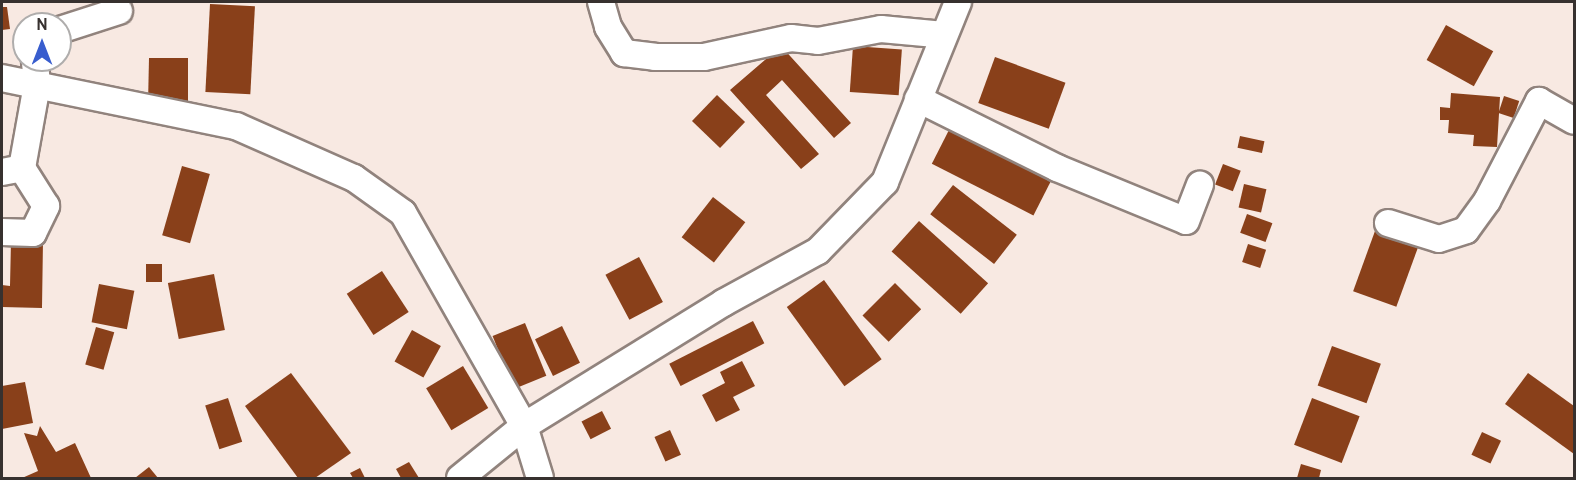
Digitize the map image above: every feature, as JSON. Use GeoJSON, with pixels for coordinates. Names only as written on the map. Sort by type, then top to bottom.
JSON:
{"type":"FeatureCollection","features":[{"type":"Feature","properties":{"kind":"street"},"geometry":{"type":"LineString","coordinates":[[601,2],[608,27],[624,53],[656,57],[704,57],[790,38],[818,41],[881,29],[944,35]]}},
{"type":"Feature","properties":{"kind":"street"},"geometry":{"type":"LineString","coordinates":[[460,478],[524,426],[723,303],[818,251],[885,182],[958,2]]}},
{"type":"Feature","properties":{"kind":"street"},"geometry":{"type":"LineString","coordinates":[[72,26],[119,11]]}},
{"type":"Feature","properties":{"kind":"street"},"geometry":{"type":"LineString","coordinates":[[2,78],[36,72],[236,126],[354,178],[403,213],[524,426],[540,478]]}},
{"type":"Feature","properties":{"kind":"street"},"geometry":{"type":"LineString","coordinates":[[2,232],[33,233],[46,206],[12,170],[36,72]]}},
{"type":"Feature","properties":{"kind":"street"},"geometry":{"type":"LineString","coordinates":[[918,99],[1057,168],[1186,221],[1200,185]]}},
{"type":"Feature","properties":{"kind":"street"},"geometry":{"type":"LineString","coordinates":[[1388,223],[1439,239],[1466,230],[1487,201],[1539,101],[1575,121]]}},
{"type":"Feature","properties":{"kind":"building"},"geometry":{"type":"Polygon","coordinates":[[[210,4],[255,6],[250,94],[205,92],[210,4]]]}},
{"type":"Feature","properties":{"kind":"building"},"geometry":{"type":"Polygon","coordinates":[[[2,7],[7,7],[10,29],[2,30],[2,7]]]}},
{"type":"Feature","properties":{"kind":"building"},"geometry":{"type":"Polygon","coordinates":[[[1446,25],[1493,51],[1474,86],[1427,60],[1446,25]]]}},
{"type":"Feature","properties":{"kind":"building"},"geometry":{"type":"Polygon","coordinates":[[[781,46],[851,123],[834,138],[782,80],[766,95],[819,154],[801,169],[730,90],[781,46]]]}},
{"type":"Feature","properties":{"kind":"building"},"geometry":{"type":"Polygon","coordinates":[[[853,46],[902,49],[899,95],[850,92],[853,46]]]}},
{"type":"Feature","properties":{"kind":"building"},"geometry":{"type":"Polygon","coordinates":[[[995,57],[1065,83],[1049,129],[978,103],[995,57]]]}},
{"type":"Feature","properties":{"kind":"building"},"geometry":{"type":"Polygon","coordinates":[[[149,58],[188,58],[188,117],[148,104],[149,58]]]}},
{"type":"Feature","properties":{"kind":"building"},"geometry":{"type":"Polygon","coordinates":[[[1451,93],[1500,97],[1497,147],[1473,146],[1474,135],[1448,133],[1449,120],[1440,120],[1440,107],[1450,108],[1451,93]]]}},
{"type":"Feature","properties":{"kind":"building"},"geometry":{"type":"Polygon","coordinates":[[[717,95],[745,122],[720,148],[692,121],[717,95]]]}},
{"type":"Feature","properties":{"kind":"building"},"geometry":{"type":"Polygon","coordinates":[[[1504,96],[1519,101],[1514,118],[1498,113],[1504,96]]]}},
{"type":"Feature","properties":{"kind":"building"},"geometry":{"type":"Polygon","coordinates":[[[950,128],[1052,180],[1033,215],[932,164],[950,128]]]}},
{"type":"Feature","properties":{"kind":"building"},"geometry":{"type":"Polygon","coordinates":[[[1240,136],[1264,141],[1262,153],[1238,148],[1240,136]]]}},
{"type":"Feature","properties":{"kind":"building"},"geometry":{"type":"Polygon","coordinates":[[[1223,164],[1241,171],[1233,191],[1215,185],[1223,164]]]}},
{"type":"Feature","properties":{"kind":"building"},"geometry":{"type":"Polygon","coordinates":[[[182,166],[210,174],[190,243],[162,235],[182,166]]]}},
{"type":"Feature","properties":{"kind":"building"},"geometry":{"type":"Polygon","coordinates":[[[1244,184],[1266,189],[1261,213],[1239,207],[1244,184]]]}},
{"type":"Feature","properties":{"kind":"building"},"geometry":{"type":"Polygon","coordinates":[[[953,185],[1017,235],[994,264],[930,214],[953,185]]]}},
{"type":"Feature","properties":{"kind":"building"},"geometry":{"type":"Polygon","coordinates":[[[713,197],[745,222],[714,262],[682,237],[713,197]]]}},
{"type":"Feature","properties":{"kind":"building"},"geometry":{"type":"Polygon","coordinates":[[[1247,214],[1272,223],[1266,242],[1240,233],[1247,214]]]}},
{"type":"Feature","properties":{"kind":"building"},"geometry":{"type":"Polygon","coordinates":[[[919,221],[988,283],[961,314],[892,251],[919,221]]]}},
{"type":"Feature","properties":{"kind":"building"},"geometry":{"type":"Polygon","coordinates":[[[1375,231],[1418,247],[1396,307],[1353,291],[1375,231]]]}},
{"type":"Feature","properties":{"kind":"building"},"geometry":{"type":"Polygon","coordinates":[[[11,241],[43,241],[42,308],[2,307],[2,285],[10,286],[11,241]]]}},
{"type":"Feature","properties":{"kind":"building"},"geometry":{"type":"Polygon","coordinates":[[[1248,244],[1266,250],[1260,268],[1242,262],[1248,244]]]}},
{"type":"Feature","properties":{"kind":"building"},"geometry":{"type":"Polygon","coordinates":[[[639,257],[663,302],[629,320],[605,275],[639,257]]]}},
{"type":"Feature","properties":{"kind":"building"},"geometry":{"type":"Polygon","coordinates":[[[146,264],[162,264],[162,282],[146,282],[146,264]]]}},
{"type":"Feature","properties":{"kind":"building"},"geometry":{"type":"Polygon","coordinates":[[[382,271],[409,312],[373,335],[347,294],[382,271]]]}},
{"type":"Feature","properties":{"kind":"building"},"geometry":{"type":"Polygon","coordinates":[[[214,274],[225,330],[179,339],[168,283],[214,274]]]}},
{"type":"Feature","properties":{"kind":"building"},"geometry":{"type":"Polygon","coordinates":[[[824,280],[882,359],[844,386],[787,307],[824,280]]]}},
{"type":"Feature","properties":{"kind":"building"},"geometry":{"type":"Polygon","coordinates":[[[895,283],[921,309],[889,342],[862,316],[895,283]]]}},
{"type":"Feature","properties":{"kind":"building"},"geometry":{"type":"Polygon","coordinates":[[[99,284],[134,291],[127,329],[92,322],[99,284]]]}},
{"type":"Feature","properties":{"kind":"building"},"geometry":{"type":"Polygon","coordinates":[[[753,321],[764,343],[681,386],[669,364],[753,321]]]}},
{"type":"Feature","properties":{"kind":"building"},"geometry":{"type":"Polygon","coordinates":[[[525,323],[546,376],[514,389],[493,336],[525,323]]]}},
{"type":"Feature","properties":{"kind":"building"},"geometry":{"type":"Polygon","coordinates":[[[562,326],[580,363],[553,376],[535,339],[562,326]]]}},
{"type":"Feature","properties":{"kind":"building"},"geometry":{"type":"Polygon","coordinates":[[[96,327],[114,332],[104,370],[85,364],[96,327]]]}},
{"type":"Feature","properties":{"kind":"building"},"geometry":{"type":"Polygon","coordinates":[[[412,330],[441,346],[423,377],[395,361],[412,330]]]}},
{"type":"Feature","properties":{"kind":"building"},"geometry":{"type":"Polygon","coordinates":[[[1332,346],[1381,364],[1366,403],[1318,385],[1332,346]]]}},
{"type":"Feature","properties":{"kind":"building"},"geometry":{"type":"Polygon","coordinates":[[[742,361],[755,386],[733,397],[740,410],[716,422],[702,395],[725,383],[720,372],[742,361]]]}},
{"type":"Feature","properties":{"kind":"building"},"geometry":{"type":"Polygon","coordinates":[[[463,366],[488,408],[451,430],[426,388],[463,366]]]}},
{"type":"Feature","properties":{"kind":"building"},"geometry":{"type":"Polygon","coordinates":[[[291,373],[351,453],[315,478],[298,478],[245,406],[291,373]]]}},
{"type":"Feature","properties":{"kind":"building"},"geometry":{"type":"Polygon","coordinates":[[[1528,373],[1574,406],[1574,454],[1505,404],[1528,373]]]}},
{"type":"Feature","properties":{"kind":"building"},"geometry":{"type":"Polygon","coordinates":[[[25,382],[33,423],[2,429],[2,386],[25,382]]]}},
{"type":"Feature","properties":{"kind":"building"},"geometry":{"type":"Polygon","coordinates":[[[228,398],[242,442],[219,449],[205,405],[228,398]]]}},
{"type":"Feature","properties":{"kind":"building"},"geometry":{"type":"Polygon","coordinates":[[[1312,398],[1360,416],[1342,463],[1294,445],[1312,398]]]}},
{"type":"Feature","properties":{"kind":"building"},"geometry":{"type":"Polygon","coordinates":[[[602,411],[611,429],[591,439],[582,421],[602,411]]]}},
{"type":"Feature","properties":{"kind":"building"},"geometry":{"type":"Polygon","coordinates":[[[40,426],[56,452],[75,443],[91,478],[22,478],[38,471],[24,433],[37,436],[40,426]]]}},
{"type":"Feature","properties":{"kind":"building"},"geometry":{"type":"Polygon","coordinates":[[[670,430],[681,455],[665,462],[654,437],[670,430]]]}},
{"type":"Feature","properties":{"kind":"building"},"geometry":{"type":"Polygon","coordinates":[[[1482,432],[1501,441],[1490,464],[1471,455],[1482,432]]]}},
{"type":"Feature","properties":{"kind":"building"},"geometry":{"type":"Polygon","coordinates":[[[409,462],[419,478],[401,478],[396,469],[409,462]]]}},
{"type":"Feature","properties":{"kind":"building"},"geometry":{"type":"Polygon","coordinates":[[[1301,464],[1321,470],[1319,478],[1297,478],[1301,464]]]}},
{"type":"Feature","properties":{"kind":"building"},"geometry":{"type":"Polygon","coordinates":[[[149,467],[158,478],[135,478],[149,467]]]}},
{"type":"Feature","properties":{"kind":"building"},"geometry":{"type":"Polygon","coordinates":[[[360,468],[365,478],[353,478],[350,473],[360,468]]]}}]}
